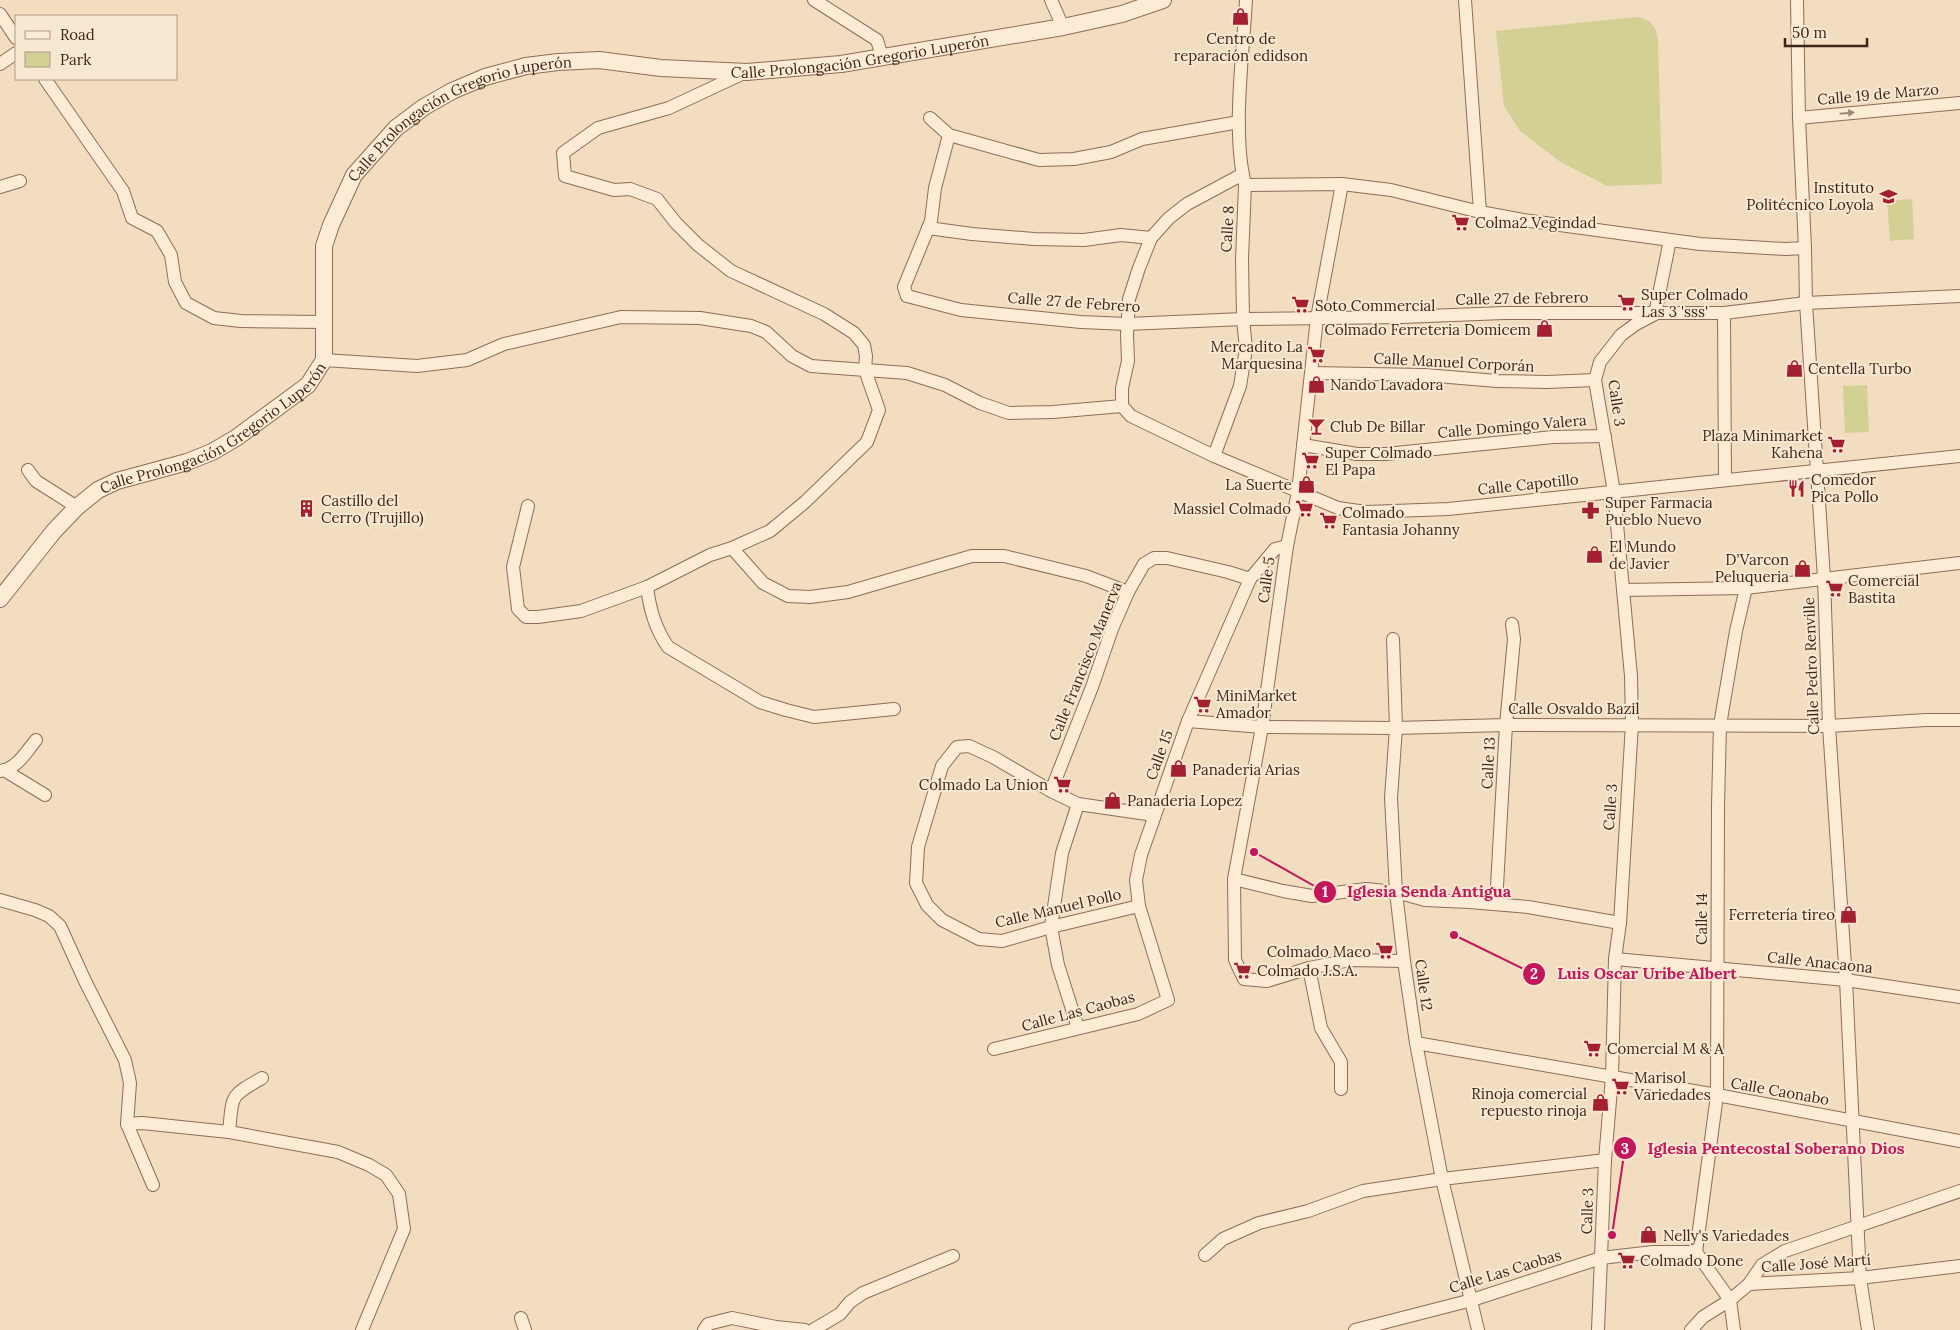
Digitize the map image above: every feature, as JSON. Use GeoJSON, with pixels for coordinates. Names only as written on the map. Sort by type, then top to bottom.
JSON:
{"type":"FeatureCollection","features":[{"type":"Feature","properties":{"kind":"street"},"geometry":{"type":"LineString","coordinates":[[814,0],[877,40],[880,58]]}},
{"type":"Feature","properties":{"kind":"street"},"geometry":{"type":"LineString","coordinates":[[1051,0],[1063,27]]}},
{"type":"Feature","properties":{"kind":"street","name":"Calle Prolongación Gregorio Luperón"},"geometry":{"type":"LineString","coordinates":[[0,599],[54,531],[77,507],[98,490],[117,480],[187,462],[212,452],[236,438],[308,385],[324,360],[324,246],[331,225],[354,175],[396,128],[424,107],[452,91],[486,77],[526,66],[558,62],[599,60],[660,68],[747,72],[793,69],[880,58],[1063,27],[1122,14],[1164,0]]}},
{"type":"Feature","properties":{"kind":"street","name":"Calle 8"},"geometry":{"type":"LineString","coordinates":[[1214,456],[1240,386],[1246,349],[1243,319],[1242,259],[1244,180],[1239,122],[1247,0]]}},
{"type":"Feature","properties":{"kind":"street"},"geometry":{"type":"LineString","coordinates":[[1465,0],[1480,212]]}},
{"type":"Feature","properties":{"kind":"street","name":"Calle Pedro Renville"},"geometry":{"type":"LineString","coordinates":[[1797,0],[1799,118],[1806,303],[1824,578],[1829,726],[1846,980],[1860,1278],[1868,1330]]}},
{"type":"Feature","properties":{"kind":"street"},"geometry":{"type":"LineString","coordinates":[[0,14],[15,36]]}},
{"type":"Feature","properties":{"kind":"street"},"geometry":{"type":"LineString","coordinates":[[0,64],[15,54]]}},
{"type":"Feature","properties":{"kind":"street"},"geometry":{"type":"LineString","coordinates":[[528,506],[513,567],[518,609],[526,617],[581,611],[647,587],[710,555],[732,548],[770,531],[805,502],[868,442],[879,410],[865,370],[866,356],[864,345],[854,332],[824,314],[731,272],[676,224],[657,199],[630,189],[614,190],[565,176],[563,154],[598,128],[669,108],[747,72]]}},
{"type":"Feature","properties":{"kind":"street"},"geometry":{"type":"LineString","coordinates":[[46,80],[123,192],[132,218],[157,232],[171,255],[175,282],[186,303],[214,318],[241,321],[324,322]]}},
{"type":"Feature","properties":{"kind":"street","name":"Calle 19 de Marzo"},"geometry":{"type":"LineString","coordinates":[[1799,118],[1960,103]]}},
{"type":"Feature","properties":{"kind":"street"},"geometry":{"type":"LineString","coordinates":[[930,118],[949,135],[1039,160],[1074,159],[1111,152],[1142,139],[1239,122]]}},
{"type":"Feature","properties":{"kind":"street"},"geometry":{"type":"LineString","coordinates":[[949,135],[935,188],[931,221],[928,228],[1034,239],[1084,240],[1121,235],[1151,238]]}},
{"type":"Feature","properties":{"kind":"street"},"geometry":{"type":"LineString","coordinates":[[324,360],[417,366],[467,360],[504,344],[621,317],[700,318],[751,326],[766,332],[792,356],[811,366],[907,373],[945,385],[980,403],[1009,413],[1053,412],[1122,406],[1122,388],[1128,361],[1127,324],[1129,299],[1151,238],[1169,218],[1187,204],[1244,180],[1342,184],[1391,190],[1480,212],[1523,220],[1700,244],[1805,248]]}},
{"type":"Feature","properties":{"kind":"street"},"geometry":{"type":"LineString","coordinates":[[0,187],[20,182]]}},
{"type":"Feature","properties":{"kind":"street","name":"Calle 5"},"geometry":{"type":"LineString","coordinates":[[1309,968],[1267,981],[1244,979],[1235,960],[1234,879],[1262,727],[1287,546],[1298,492],[1317,318],[1342,184]]}},
{"type":"Feature","properties":{"kind":"street","name":"Calle 27 de Febrero"},"geometry":{"type":"LineString","coordinates":[[928,228],[904,287],[907,296],[961,310],[1081,322],[1127,324],[1243,319],[1504,313],[1724,313],[1806,303],[1960,296]]}},
{"type":"Feature","properties":{"kind":"street"},"geometry":{"type":"LineString","coordinates":[[1655,314],[1670,240]]}},
{"type":"Feature","properties":{"kind":"street"},"geometry":{"type":"LineString","coordinates":[[1724,313],[1725,480]]}},
{"type":"Feature","properties":{"kind":"street","name":"Calle 3"},"geometry":{"type":"LineString","coordinates":[[1598,1330],[1605,1160],[1612,1077],[1615,959],[1620,923],[1632,724],[1631,676],[1614,492],[1595,380],[1600,362],[1621,335],[1655,314]]}},
{"type":"Feature","properties":{"kind":"street","name":"Calle Manuel Corporán"},"geometry":{"type":"LineString","coordinates":[[1312,373],[1425,375],[1497,381],[1547,382],[1595,380]]}},
{"type":"Feature","properties":{"kind":"street","name":"Calle Capotillo"},"geometry":{"type":"LineString","coordinates":[[1122,406],[1131,416],[1214,456],[1338,508],[1366,512],[1448,509],[1960,456]]}},
{"type":"Feature","properties":{"kind":"street","name":"Calle Domingo Valera"},"geometry":{"type":"LineString","coordinates":[[1303,444],[1358,454],[1386,454],[1553,437],[1605,436]]}},
{"type":"Feature","properties":{"kind":"street"},"geometry":{"type":"LineString","coordinates":[[28,470],[36,481],[77,507]]}},
{"type":"Feature","properties":{"kind":"street","name":"Calle 15"},"geometry":{"type":"LineString","coordinates":[[1168,1000],[1139,906],[1136,880],[1141,855],[1188,721],[1250,579],[1275,548],[1287,546]]}},
{"type":"Feature","properties":{"kind":"street"},"geometry":{"type":"LineString","coordinates":[[732,548],[763,583],[788,596],[810,597],[848,592],[972,556],[1004,556],[1086,576],[1128,592]]}},
{"type":"Feature","properties":{"kind":"street","name":"Calle Francisco Manerva"},"geometry":{"type":"LineString","coordinates":[[1051,791],[1092,687],[1112,629],[1128,592],[1144,564],[1154,558],[1167,558],[1250,579]]}},
{"type":"Feature","properties":{"kind":"street"},"geometry":{"type":"LineString","coordinates":[[1623,590],[1746,588],[1960,563]]}},
{"type":"Feature","properties":{"kind":"street"},"geometry":{"type":"LineString","coordinates":[[647,587],[653,619],[659,634],[668,648],[760,702],[814,717],[894,708]]}},
{"type":"Feature","properties":{"kind":"street","name":"Calle 14"},"geometry":{"type":"LineString","coordinates":[[1696,1252],[1717,1096],[1720,725],[1736,631],[1746,588]]}},
{"type":"Feature","properties":{"kind":"street","name":"Calle 13"},"geometry":{"type":"LineString","coordinates":[[1496,904],[1506,725],[1514,639],[1512,624]]}},
{"type":"Feature","properties":{"kind":"street","name":"Calle 12"},"geometry":{"type":"LineString","coordinates":[[1393,639],[1396,728],[1391,798],[1396,892],[1404,961],[1416,1043],[1442,1179],[1478,1330]]}},
{"type":"Feature","properties":{"kind":"street","name":"Calle Osvaldo Bazil"},"geometry":{"type":"LineString","coordinates":[[1188,721],[1262,727],[1396,728],[1632,724],[1829,726],[1960,720]]}},
{"type":"Feature","properties":{"kind":"street"},"geometry":{"type":"LineString","coordinates":[[2,770],[18,762],[36,740]]}},
{"type":"Feature","properties":{"kind":"street","name":"Calle Manuel Pollo"},"geometry":{"type":"LineString","coordinates":[[1139,906],[1002,941],[979,939],[942,920],[927,905],[916,883],[918,847],[942,766],[957,747],[969,746],[993,757],[1051,791],[1078,804],[1154,815]]}},
{"type":"Feature","properties":{"kind":"street"},"geometry":{"type":"LineString","coordinates":[[2,770],[45,795]]}},
{"type":"Feature","properties":{"kind":"street"},"geometry":{"type":"LineString","coordinates":[[1078,804],[1062,853],[1051,927],[1058,965],[1078,1028]]}},
{"type":"Feature","properties":{"kind":"street"},"geometry":{"type":"LineString","coordinates":[[1234,879],[1312,896],[1366,889],[1396,892],[1425,900],[1496,904],[1620,923]]}},
{"type":"Feature","properties":{"kind":"street"},"geometry":{"type":"LineString","coordinates":[[0,900],[49,916],[60,926],[85,981],[126,1060],[130,1083],[127,1124],[153,1185]]}},
{"type":"Feature","properties":{"kind":"street","name":"Calle Anacaona"},"geometry":{"type":"LineString","coordinates":[[1615,959],[1846,980],[1960,997]]}},
{"type":"Feature","properties":{"kind":"street"},"geometry":{"type":"LineString","coordinates":[[1341,1088],[1341,1062],[1321,1028],[1309,968],[1350,960],[1404,961]]}},
{"type":"Feature","properties":{"kind":"street","name":"Calle Las Caobas"},"geometry":{"type":"LineString","coordinates":[[994,1049],[1138,1014],[1168,1000]]}},
{"type":"Feature","properties":{"kind":"street","name":"Calle Caonabo"},"geometry":{"type":"LineString","coordinates":[[1416,1043],[1852,1120],[1960,1141]]}},
{"type":"Feature","properties":{"kind":"street"},"geometry":{"type":"LineString","coordinates":[[229,1132],[233,1099],[239,1091],[262,1078]]}},
{"type":"Feature","properties":{"kind":"street"},"geometry":{"type":"LineString","coordinates":[[127,1124],[142,1123],[229,1132],[338,1152],[369,1165],[386,1175],[399,1194],[404,1229],[362,1330]]}},
{"type":"Feature","properties":{"kind":"street"},"geometry":{"type":"LineString","coordinates":[[1205,1255],[1223,1239],[1259,1223],[1308,1211],[1363,1191],[1442,1179],[1605,1160]]}},
{"type":"Feature","properties":{"kind":"street"},"geometry":{"type":"LineString","coordinates":[[1749,1284],[1762,1265],[1784,1251],[1858,1227],[1960,1190]]}},
{"type":"Feature","properties":{"kind":"street","name":"Calle Las Caobas"},"geometry":{"type":"LineString","coordinates":[[1355,1330],[1472,1300],[1601,1258],[1653,1252],[1696,1252]]}},
{"type":"Feature","properties":{"kind":"street"},"geometry":{"type":"LineString","coordinates":[[1696,1252],[1730,1300],[1734,1330]]}},
{"type":"Feature","properties":{"kind":"street"},"geometry":{"type":"LineString","coordinates":[[813,1330],[840,1314],[850,1302],[863,1292],[953,1256]]}},
{"type":"Feature","properties":{"kind":"street","name":"Calle José Martí"},"geometry":{"type":"LineString","coordinates":[[1691,1330],[1704,1317],[1730,1300],[1749,1284],[1860,1278],[1960,1266]]}},
{"type":"Feature","properties":{"kind":"street"},"geometry":{"type":"LineString","coordinates":[[704,1330],[708,1324],[717,1320],[732,1318],[776,1327],[805,1330]]}},
{"type":"Feature","properties":{"kind":"green space"},"geometry":{"type":"Polygon","coordinates":[[[1637,17],[1652,24],[1658,40],[1662,184],[1607,186],[1559,161],[1520,131],[1504,106],[1496,31],[1637,17]]]}},
{"type":"Feature","properties":{"kind":"green space"},"geometry":{"type":"Polygon","coordinates":[[[1912,199],[1914,239],[1890,241],[1887,201],[1912,199]]]}},
{"type":"Feature","properties":{"kind":"green space"},"geometry":{"type":"Polygon","coordinates":[[[1867,385],[1869,432],[1845,433],[1843,386],[1867,385]]]}},
{"type":"Feature","properties":{"kind":"place","name":"Centro de reparación edidson"},"geometry":{"type":"Point","coordinates":[1241,17]}},
{"type":"Feature","properties":{"kind":"place","name":"Instituto Politécnico Loyola"},"geometry":{"type":"Point","coordinates":[1888,196]}},
{"type":"Feature","properties":{"kind":"place","name":"Colma2 Vegindad"},"geometry":{"type":"Point","coordinates":[1461,222]}},
{"type":"Feature","properties":{"kind":"place","name":"Super Colmado Las 3 'sss'"},"geometry":{"type":"Point","coordinates":[1627,303]}},
{"type":"Feature","properties":{"kind":"place","name":"Soto Commercial"},"geometry":{"type":"Point","coordinates":[1301,305]}},
{"type":"Feature","properties":{"kind":"place","name":"Colmado Ferreteria Domicem"},"geometry":{"type":"Point","coordinates":[1545,329]}},
{"type":"Feature","properties":{"kind":"place","name":"Mercadito La Marquesina"},"geometry":{"type":"Point","coordinates":[1317,355]}},
{"type":"Feature","properties":{"kind":"place","name":"Centella Turbo"},"geometry":{"type":"Point","coordinates":[1794,368]}},
{"type":"Feature","properties":{"kind":"place","name":"Nando Lavadora"},"geometry":{"type":"Point","coordinates":[1316,384]}},
{"type":"Feature","properties":{"kind":"place","name":"Club De Billar"},"geometry":{"type":"Point","coordinates":[1316,426]}},
{"type":"Feature","properties":{"kind":"place","name":"Plaza Minimarket Kahena"},"geometry":{"type":"Point","coordinates":[1837,444]}},
{"type":"Feature","properties":{"kind":"place","name":"Super Colmado El Papa"},"geometry":{"type":"Point","coordinates":[1311,461]}},
{"type":"Feature","properties":{"kind":"place","name":"La Suerte"},"geometry":{"type":"Point","coordinates":[1306,484]}},
{"type":"Feature","properties":{"kind":"place","name":"Comedor Pica Pollo"},"geometry":{"type":"Point","coordinates":[1797,488]}},
{"type":"Feature","properties":{"kind":"place","name":"Massiel Colmado"},"geometry":{"type":"Point","coordinates":[1305,508]}},
{"type":"Feature","properties":{"kind":"place","name":"Castillo del Cerro (Trujillo)"},"geometry":{"type":"Point","coordinates":[307,509]}},
{"type":"Feature","properties":{"kind":"place","name":"Super Farmacia Pueblo Nuevo"},"geometry":{"type":"Point","coordinates":[1591,511]}},
{"type":"Feature","properties":{"kind":"place","name":"Colmado Fantasia Johanny"},"geometry":{"type":"Point","coordinates":[1328,521]}},
{"type":"Feature","properties":{"kind":"place","name":"El Mundo de Javier"},"geometry":{"type":"Point","coordinates":[1595,555]}},
{"type":"Feature","properties":{"kind":"place","name":"D'Varcon Peluqueria"},"geometry":{"type":"Point","coordinates":[1803,568]}},
{"type":"Feature","properties":{"kind":"place","name":"Comercial Bastita"},"geometry":{"type":"Point","coordinates":[1834,589]}},
{"type":"Feature","properties":{"kind":"place","name":"MiniMarket Amador"},"geometry":{"type":"Point","coordinates":[1202,704]}},
{"type":"Feature","properties":{"kind":"place","name":"Panaderia Arias"},"geometry":{"type":"Point","coordinates":[1178,769]}},
{"type":"Feature","properties":{"kind":"place","name":"Colmado La Union"},"geometry":{"type":"Point","coordinates":[1062,784]}},
{"type":"Feature","properties":{"kind":"place","name":"Panaderia Lopez"},"geometry":{"type":"Point","coordinates":[1113,800]}},
{"type":"Feature","properties":{"kind":"place","name":"Iglesia Senda Antigua"},"geometry":{"type":"Point","coordinates":[1254,852]}},
{"type":"Feature","properties":{"kind":"place","name":"Ferretería tireo"},"geometry":{"type":"Point","coordinates":[1849,914]}},
{"type":"Feature","properties":{"kind":"place","name":"Luis Oscar Uribe Albert"},"geometry":{"type":"Point","coordinates":[1454,935]}},
{"type":"Feature","properties":{"kind":"place","name":"Colmado Maco"},"geometry":{"type":"Point","coordinates":[1385,951]}},
{"type":"Feature","properties":{"kind":"place","name":"Colmado J.S.A."},"geometry":{"type":"Point","coordinates":[1243,970]}},
{"type":"Feature","properties":{"kind":"place","name":"Comercial M & A"},"geometry":{"type":"Point","coordinates":[1593,1048]}},
{"type":"Feature","properties":{"kind":"place","name":"Marisol Variedades"},"geometry":{"type":"Point","coordinates":[1620,1086]}},
{"type":"Feature","properties":{"kind":"place","name":"Rinoja comercial repuesto rinoja"},"geometry":{"type":"Point","coordinates":[1601,1102]}},
{"type":"Feature","properties":{"kind":"place","name":"Iglesia Pentecostal Soberano Dios"},"geometry":{"type":"Point","coordinates":[1612,1235]}},
{"type":"Feature","properties":{"kind":"place","name":"Nelly's Variedades"},"geometry":{"type":"Point","coordinates":[1649,1235]}},
{"type":"Feature","properties":{"kind":"place","name":"Colmado Done"},"geometry":{"type":"Point","coordinates":[1626,1260]}}]}
